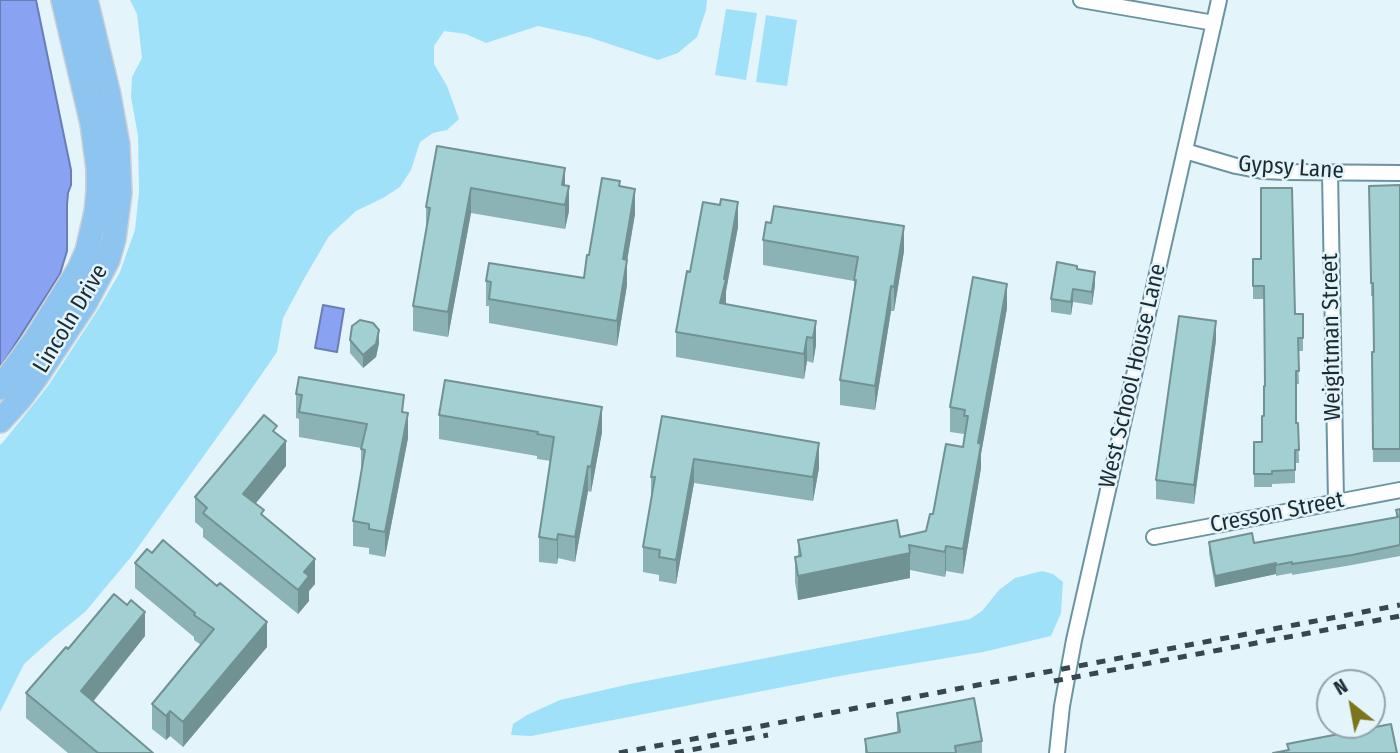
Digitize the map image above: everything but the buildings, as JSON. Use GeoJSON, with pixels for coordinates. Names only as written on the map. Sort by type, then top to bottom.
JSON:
{"type":"FeatureCollection","features":[{"type":"Feature","properties":{"kind":"main road","name":"Lincoln Drive"},"geometry":{"type":"LineString","coordinates":[[0,388],[35,340],[79,269],[95,221],[98,191],[95,148],[87,101],[63,0]]}},
{"type":"Feature","properties":{"kind":"main road","name":"Lincoln Drive"},"geometry":{"type":"LineString","coordinates":[[0,421],[35,379],[86,302],[108,260],[114,239],[120,192],[118,145],[86,0]]}},
{"type":"Feature","properties":{"kind":"street"},"geometry":{"type":"LineString","coordinates":[[1081,0],[1214,23]]}},
{"type":"Feature","properties":{"kind":"street","name":"West School House Lane"},"geometry":{"type":"LineString","coordinates":[[1057,753],[1074,640],[1219,0]]}},
{"type":"Feature","properties":{"kind":"street","name":"Gypsy Lane"},"geometry":{"type":"LineString","coordinates":[[1185,151],[1262,171],[1400,173]]}},
{"type":"Feature","properties":{"kind":"street","name":"Weightman Street"},"geometry":{"type":"LineString","coordinates":[[1330,173],[1336,501]]}},
{"type":"Feature","properties":{"kind":"street","name":"Cresson Street"},"geometry":{"type":"LineString","coordinates":[[1154,537],[1400,489]]}},
{"type":"Feature","properties":{"kind":"shaded area"},"geometry":{"type":"Polygon","coordinates":[[[130,0],[707,0],[697,37],[678,53],[658,60],[588,37],[538,26],[486,43],[466,34],[444,31],[434,46],[434,64],[447,86],[459,119],[447,130],[433,133],[420,142],[411,170],[400,187],[356,211],[329,236],[283,318],[277,352],[131,557],[85,612],[24,664],[0,712],[0,445],[48,386],[99,308],[120,272],[135,230],[139,192],[138,136],[131,97],[132,77],[142,58],[137,14],[130,0]]]}},
{"type":"Feature","properties":{"kind":"shaded area"},"geometry":{"type":"Polygon","coordinates":[[[726,9],[757,13],[746,80],[715,75],[726,9]]]}},
{"type":"Feature","properties":{"kind":"shaded area"},"geometry":{"type":"Polygon","coordinates":[[[766,15],[797,20],[787,86],[756,82],[766,15]]]}},
{"type":"Feature","properties":{"kind":"shaded area"},"geometry":{"type":"Polygon","coordinates":[[[1042,571],[1053,574],[1063,582],[1061,613],[1051,636],[983,652],[845,675],[531,736],[511,735],[513,724],[560,700],[630,684],[970,619],[982,611],[999,590],[1015,578],[1042,571]]]}},
{"type":"Feature","properties":{"kind":"water"},"geometry":{"type":"Polygon","coordinates":[[[0,0],[36,0],[71,170],[71,185],[67,205],[67,251],[60,274],[0,368],[0,0]]]}},
{"type":"Feature","properties":{"kind":"water"},"geometry":{"type":"Polygon","coordinates":[[[323,305],[344,309],[337,352],[315,348],[323,305]]]}},
{"type":"Feature","properties":{"kind":"railway"},"geometry":{"type":"LineString","coordinates":[[619,753],[1400,605]]}},
{"type":"Feature","properties":{"kind":"railway"},"geometry":{"type":"LineString","coordinates":[[1054,681],[1400,616]]}},
{"type":"Feature","properties":{"kind":"railway"},"geometry":{"type":"LineString","coordinates":[[675,753],[768,735]]}}]}
